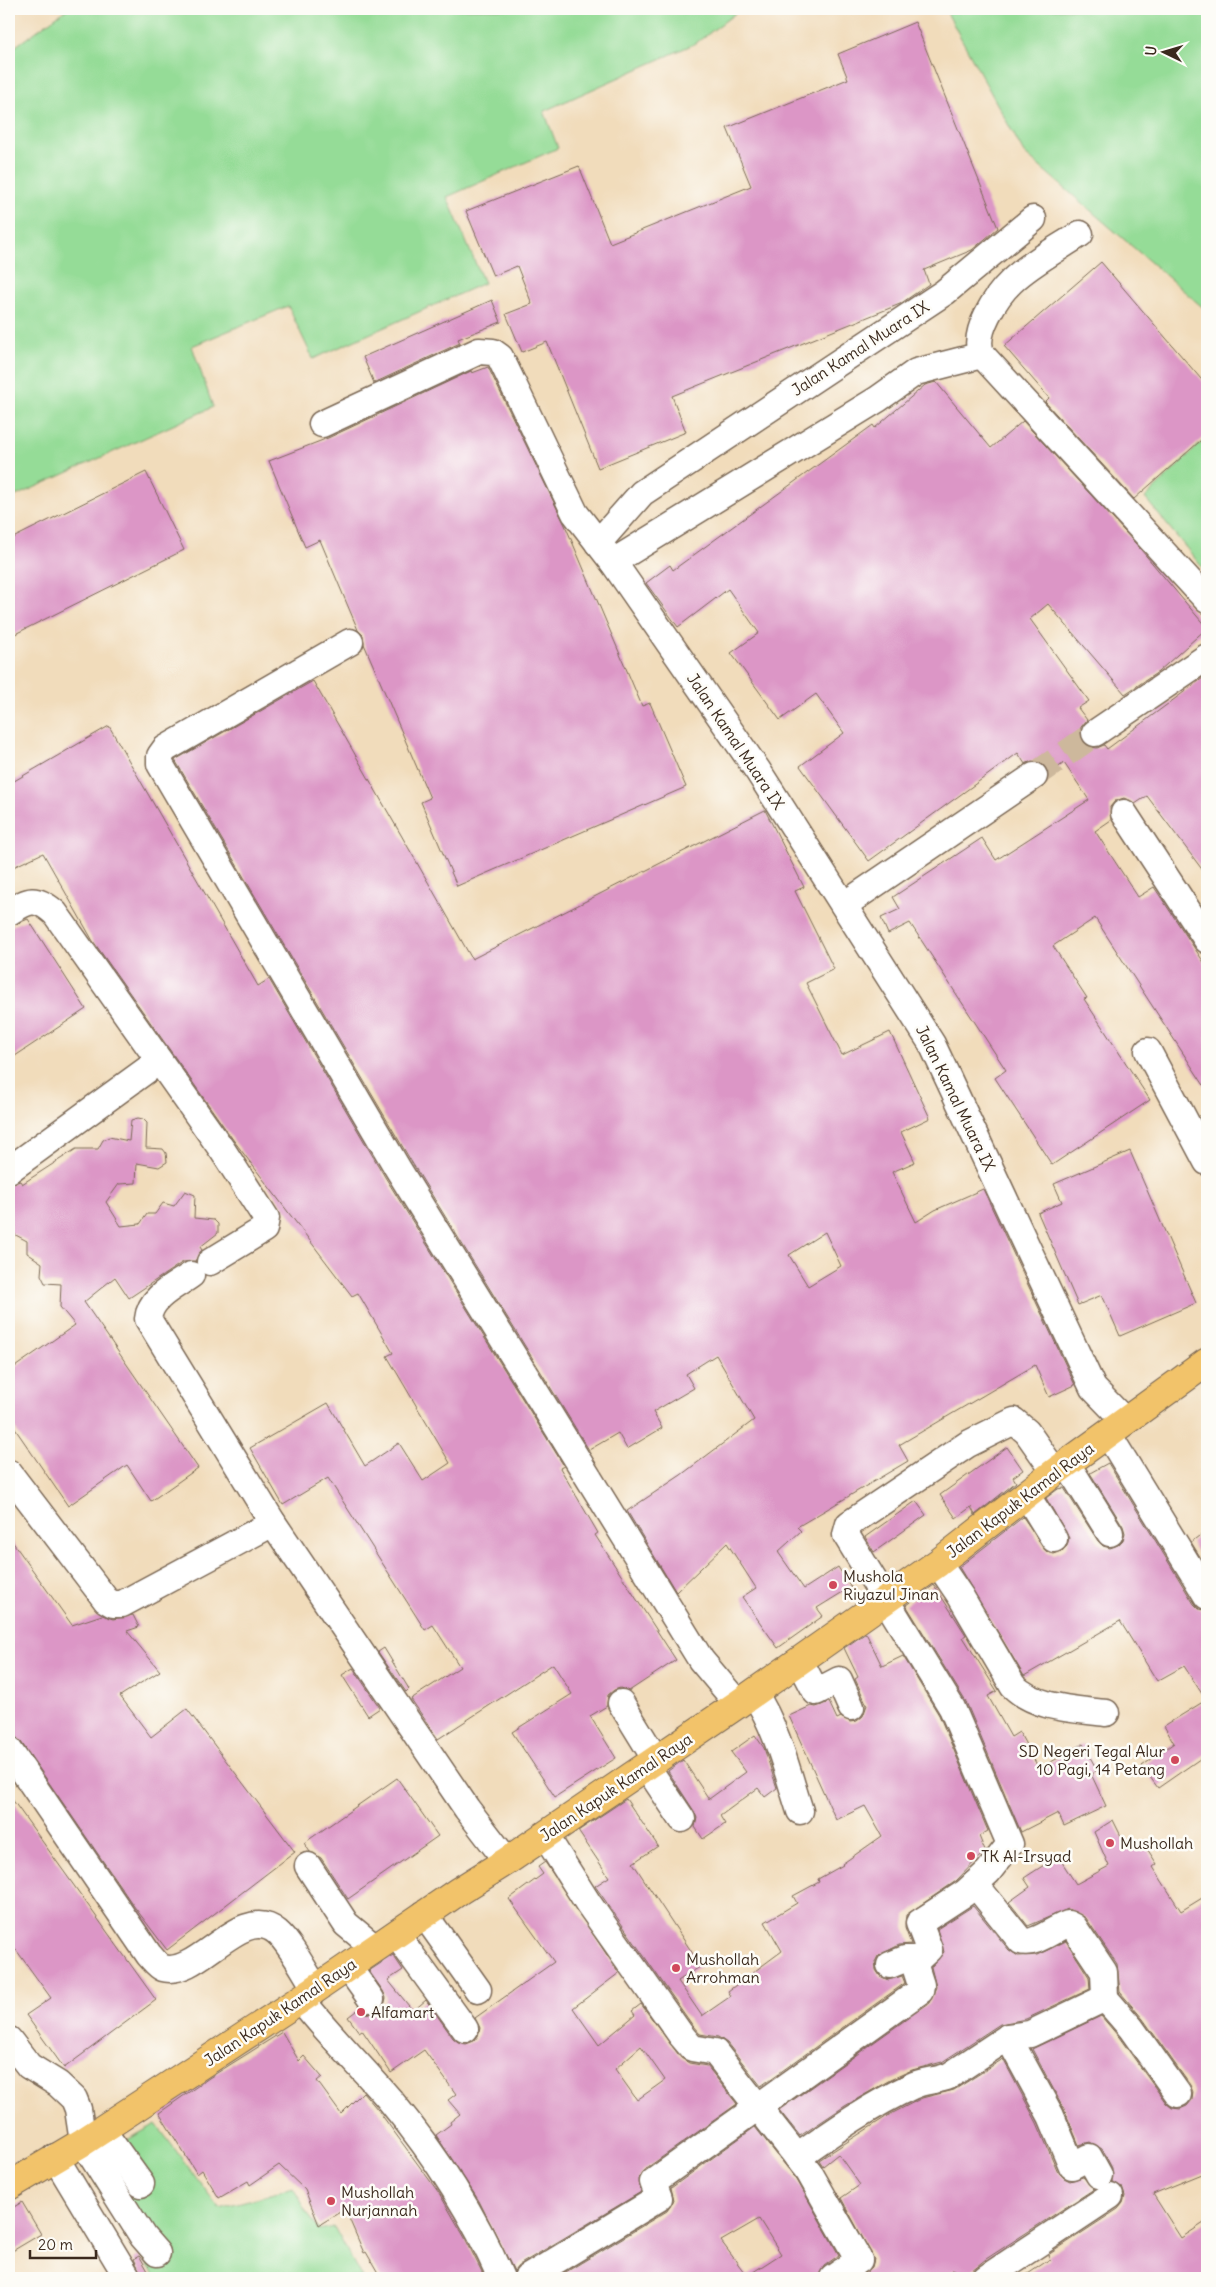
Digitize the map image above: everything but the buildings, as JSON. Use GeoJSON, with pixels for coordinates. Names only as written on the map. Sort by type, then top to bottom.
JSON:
{"type":"FeatureCollection","features":[{"type":"Feature","properties":{"kind":"main road","name":"Jalan Kapuk Kamal Raya"},"geometry":{"type":"LineString","coordinates":[[9,2186],[92,2136],[309,1994],[424,1914],[746,1699],[938,1563],[1026,1494],[1207,1362]]}},
{"type":"Feature","properties":{"kind":"street","name":"Jalan Kamal Muara IX"},"geometry":{"type":"LineString","coordinates":[[1033,219],[945,292],[642,493],[606,552],[758,771],[932,1044],[1094,1388],[1207,1596]]}},
{"type":"Feature","properties":{"kind":"street"},"geometry":{"type":"LineString","coordinates":[[1080,234],[1012,281],[990,310],[980,333],[977,347],[982,356],[1207,600]]}},
{"type":"Feature","properties":{"kind":"street"},"geometry":{"type":"LineString","coordinates":[[322,424],[479,351],[492,352],[500,357],[575,513],[606,552],[878,399],[916,372],[982,356]]}},
{"type":"Feature","properties":{"kind":"street"},"geometry":{"type":"LineString","coordinates":[[350,642],[165,749],[160,756],[160,764],[398,1169],[701,1660],[746,1699],[764,1708],[800,1811]]}},
{"type":"Feature","properties":{"kind":"street"},"geometry":{"type":"LineString","coordinates":[[1095,733],[1207,657]]}},
{"type":"Feature","properties":{"kind":"street"},"geometry":{"type":"LineString","coordinates":[[844,905],[1034,776]]}},
{"type":"Feature","properties":{"kind":"street"},"geometry":{"type":"LineString","coordinates":[[1124,813],[1207,940]]}},
{"type":"Feature","properties":{"kind":"street"},"geometry":{"type":"LineString","coordinates":[[9,912],[28,901],[35,901],[45,904],[55,913],[223,1151],[266,1218],[264,1230],[201,1268],[156,1299],[149,1309],[148,1319],[273,1523],[467,1809],[506,1861]]}},
{"type":"Feature","properties":{"kind":"street"},"geometry":{"type":"LineString","coordinates":[[1148,1051],[1206,1156]]}},
{"type":"Feature","properties":{"kind":"street"},"geometry":{"type":"LineString","coordinates":[[9,1170],[159,1060]]}},
{"type":"Feature","properties":{"kind":"street"},"geometry":{"type":"LineString","coordinates":[[528,2278],[660,2198],[654,2182],[920,1991],[921,1985],[914,1966],[916,1959],[929,1949],[920,1926],[920,1920],[974,1884],[988,1872],[1010,1844],[952,1708],[886,1600],[850,1546],[846,1535],[849,1524],[968,1444],[1014,1421],[1061,1468],[1110,1533]]}},
{"type":"Feature","properties":{"kind":"street"},"geometry":{"type":"LineString","coordinates":[[9,1473],[106,1600],[113,1604],[122,1604],[273,1523]]}},
{"type":"Feature","properties":{"kind":"street"},"geometry":{"type":"LineString","coordinates":[[1026,1494],[1054,1539]]}},
{"type":"Feature","properties":{"kind":"street"},"geometry":{"type":"LineString","coordinates":[[938,1563],[961,1597],[1013,1686],[1024,1696],[1049,1705],[1106,1713]]}},
{"type":"Feature","properties":{"kind":"street"},"geometry":{"type":"LineString","coordinates":[[800,1661],[816,1692],[839,1680],[850,1707]]}},
{"type":"Feature","properties":{"kind":"street"},"geometry":{"type":"LineString","coordinates":[[620,1703],[682,1820]]}},
{"type":"Feature","properties":{"kind":"street"},"geometry":{"type":"LineString","coordinates":[[9,1750],[149,1955],[161,1967],[176,1970],[251,1924],[265,1926],[277,1932],[325,2029],[390,2100],[440,2166],[480,2234],[501,2278]]}},
{"type":"Feature","properties":{"kind":"street"},"geometry":{"type":"LineString","coordinates":[[545,1835],[588,1903],[681,2035],[692,2048],[716,2052],[759,2105],[809,2172],[858,2256],[858,2263],[833,2278]]}},
{"type":"Feature","properties":{"kind":"street"},"geometry":{"type":"LineString","coordinates":[[308,1866],[346,1924],[386,1941],[465,2029]]}},
{"type":"Feature","properties":{"kind":"street"},"geometry":{"type":"LineString","coordinates":[[974,1884],[1021,1941],[1026,1943],[1035,1940],[1068,1924],[1074,1927],[1104,1972],[1105,1998],[1131,2028],[1178,2094]]}},
{"type":"Feature","properties":{"kind":"street"},"geometry":{"type":"LineString","coordinates":[[424,1914],[478,1990]]}},
{"type":"Feature","properties":{"kind":"street"},"geometry":{"type":"LineString","coordinates":[[890,1965],[904,1959],[916,1959]]}},
{"type":"Feature","properties":{"kind":"street"},"geometry":{"type":"LineString","coordinates":[[348,1967],[371,1999]]}},
{"type":"Feature","properties":{"kind":"street"},"geometry":{"type":"LineString","coordinates":[[797,2157],[846,2122],[914,2084],[949,2076],[1008,2037],[1030,2034],[1105,1998]]}},
{"type":"Feature","properties":{"kind":"street"},"geometry":{"type":"LineString","coordinates":[[986,2278],[1105,2185],[1089,2157],[1072,2166],[1051,2116],[1008,2037]]}},
{"type":"Feature","properties":{"kind":"street"},"geometry":{"type":"LineString","coordinates":[[9,2040],[29,2066],[58,2084],[74,2099],[143,2237],[158,2253]]}},
{"type":"Feature","properties":{"kind":"street"},"geometry":{"type":"LineString","coordinates":[[92,2136],[141,2184]]}},
{"type":"Feature","properties":{"kind":"street"},"geometry":{"type":"LineString","coordinates":[[56,2157],[128,2278]]}},
{"type":"Feature","properties":{"kind":"green space"},"geometry":{"type":"Polygon","coordinates":[[[67,9],[741,9],[696,43],[544,111],[558,148],[447,197],[484,283],[313,359],[288,306],[192,346],[213,407],[9,499],[9,51],[67,9]]]}},
{"type":"Feature","properties":{"kind":"green space"},"geometry":{"type":"Polygon","coordinates":[[[945,9],[1207,9],[1207,311],[1024,153],[945,9]]]}},
{"type":"Feature","properties":{"kind":"green space"},"geometry":{"type":"Polygon","coordinates":[[[1207,437],[1207,573],[1145,498],[1207,437]]]}},
{"type":"Feature","properties":{"kind":"green space"},"geometry":{"type":"Polygon","coordinates":[[[156,2124],[219,2208],[293,2188],[318,2230],[334,2227],[362,2278],[156,2278],[84,2164],[156,2124]]]}},
{"type":"Feature","properties":{"kind":"tunnel"},"geometry":{"type":"LineString","coordinates":[[1034,776],[1095,733]]}},
{"type":"Feature","properties":{"kind":"place","name":"Mushola Riyazul Jinan"},"geometry":{"type":"Point","coordinates":[833,1585]}},
{"type":"Feature","properties":{"kind":"place","name":"SD Negeri Tegal Alur 10 Pagi, 14 Petang"},"geometry":{"type":"Point","coordinates":[1175,1760]}},
{"type":"Feature","properties":{"kind":"place","name":"Mushollah"},"geometry":{"type":"Point","coordinates":[1110,1843]}},
{"type":"Feature","properties":{"kind":"place","name":"TK Al-Irsyad"},"geometry":{"type":"Point","coordinates":[971,1856]}},
{"type":"Feature","properties":{"kind":"place","name":"Mushollah Arrohman"},"geometry":{"type":"Point","coordinates":[676,1968]}},
{"type":"Feature","properties":{"kind":"place","name":"Alfamart"},"geometry":{"type":"Point","coordinates":[361,2012]}},
{"type":"Feature","properties":{"kind":"place","name":"Mushollah Nurjannah"},"geometry":{"type":"Point","coordinates":[331,2201]}}]}
